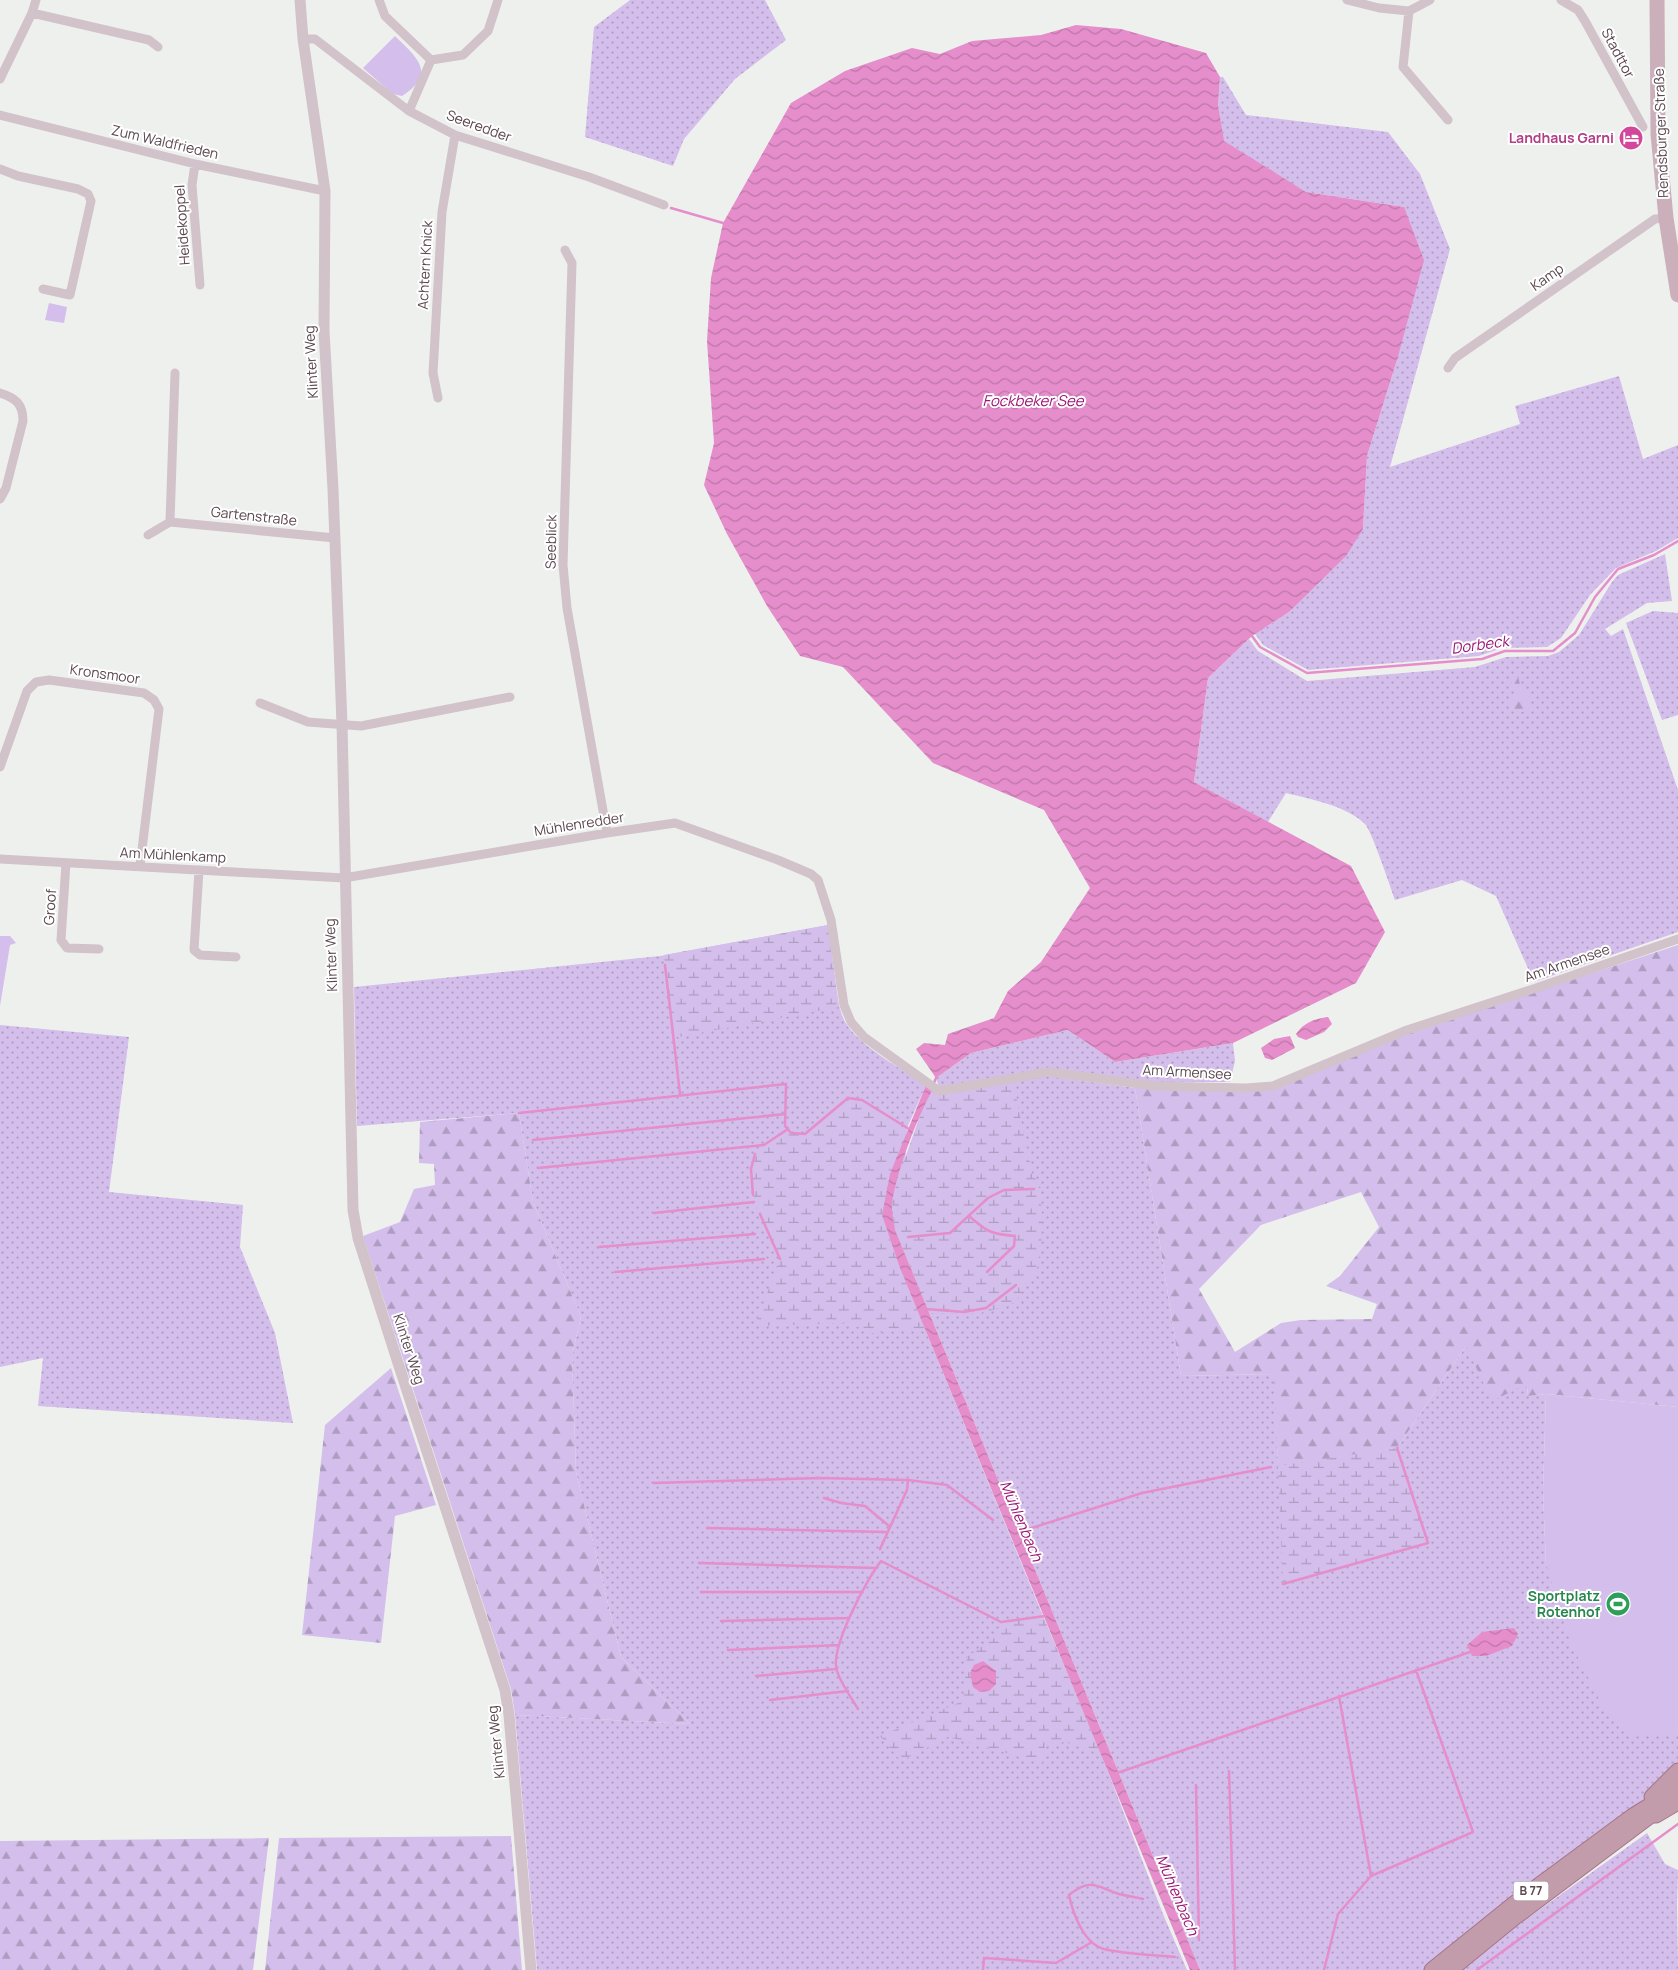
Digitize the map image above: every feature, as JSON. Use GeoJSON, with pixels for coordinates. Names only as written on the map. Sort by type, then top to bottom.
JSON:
{"type":"FeatureCollection","features":[{"type":"Feature","properties":{"kind":"highway"},"geometry":{"type":"LineString","coordinates":[[1637,1820],[1678,1771]]}},
{"type":"Feature","properties":{"kind":"highway","name":"B 77"},"geometry":{"type":"LineString","coordinates":[[1450,1970],[1678,1788]]}},
{"type":"Feature","properties":{"kind":"highway","name":"B 77"},"geometry":{"type":"LineString","coordinates":[[1432,1970],[1514,1904],[1637,1820],[1678,1796]]}},
{"type":"Feature","properties":{"kind":"highway"},"geometry":{"type":"LineString","coordinates":[[1637,1820],[1678,1802]]}},
{"type":"Feature","properties":{"kind":"main road","name":"Rendsburger Straße"},"geometry":{"type":"LineString","coordinates":[[1657,0],[1658,134],[1666,218],[1674,251],[1678,295]]}},
{"type":"Feature","properties":{"kind":"street"},"geometry":{"type":"LineString","coordinates":[[0,79],[32,13],[36,0]]}},
{"type":"Feature","properties":{"kind":"street","name":"Klinter Weg"},"geometry":{"type":"LineString","coordinates":[[300,0],[303,38],[325,191],[324,330],[342,724],[353,1210],[358,1238],[505,1690],[509,1715],[531,1970]]}},
{"type":"Feature","properties":{"kind":"street"},"geometry":{"type":"LineString","coordinates":[[379,0],[385,16],[431,60]]}},
{"type":"Feature","properties":{"kind":"street"},"geometry":{"type":"LineString","coordinates":[[431,60],[463,55],[488,31],[498,0]]}},
{"type":"Feature","properties":{"kind":"street"},"geometry":{"type":"LineString","coordinates":[[1347,0],[1378,8],[1409,11],[1430,0]]}},
{"type":"Feature","properties":{"kind":"street","name":"Stadttor"},"geometry":{"type":"LineString","coordinates":[[1561,0],[1578,10],[1643,128]]}},
{"type":"Feature","properties":{"kind":"street"},"geometry":{"type":"LineString","coordinates":[[1409,11],[1403,67],[1448,120]]}},
{"type":"Feature","properties":{"kind":"street"},"geometry":{"type":"LineString","coordinates":[[32,13],[149,40],[158,47]]}},
{"type":"Feature","properties":{"kind":"street","name":"Seeredder"},"geometry":{"type":"LineString","coordinates":[[303,38],[314,39],[409,111],[455,134],[589,177],[664,205]]}},
{"type":"Feature","properties":{"kind":"street"},"geometry":{"type":"LineString","coordinates":[[409,111],[431,60]]}},
{"type":"Feature","properties":{"kind":"street","name":"Zum Waldfrieden"},"geometry":{"type":"LineString","coordinates":[[0,115],[195,164],[325,191]]}},
{"type":"Feature","properties":{"kind":"street","name":"Achtern Knick"},"geometry":{"type":"LineString","coordinates":[[438,398],[433,373],[442,221],[455,134]]}},
{"type":"Feature","properties":{"kind":"street","name":"Heidekoppel"},"geometry":{"type":"LineString","coordinates":[[195,164],[192,185],[200,285]]}},
{"type":"Feature","properties":{"kind":"street"},"geometry":{"type":"LineString","coordinates":[[0,169],[18,176],[78,189],[88,194],[91,201],[70,295],[44,289]]}},
{"type":"Feature","properties":{"kind":"street","name":"Kamp"},"geometry":{"type":"LineString","coordinates":[[1448,368],[1455,358],[1655,219],[1666,218]]}},
{"type":"Feature","properties":{"kind":"street","name":"Seeblick"},"geometry":{"type":"LineString","coordinates":[[565,250],[572,263],[563,566],[567,608],[607,833]]}},
{"type":"Feature","properties":{"kind":"street"},"geometry":{"type":"LineString","coordinates":[[148,535],[170,522],[175,373]]}},
{"type":"Feature","properties":{"kind":"street"},"geometry":{"type":"LineString","coordinates":[[0,393],[13,397],[19,402],[23,411],[6,488],[0,499]]}},
{"type":"Feature","properties":{"kind":"street","name":"Gartenstraße"},"geometry":{"type":"LineString","coordinates":[[170,522],[335,538]]}},
{"type":"Feature","properties":{"kind":"street","name":"Kronsmoor"},"geometry":{"type":"LineString","coordinates":[[1,763],[28,691],[36,682],[49,680],[144,693],[154,700],[159,709],[140,866]]}},
{"type":"Feature","properties":{"kind":"street"},"geometry":{"type":"LineString","coordinates":[[260,703],[308,722],[360,726],[510,697]]}},
{"type":"Feature","properties":{"kind":"street","name":"Mühlenredder"},"geometry":{"type":"LineString","coordinates":[[344,878],[675,823],[811,874]]}},
{"type":"Feature","properties":{"kind":"street","name":"Am Mühlenkamp"},"geometry":{"type":"LineString","coordinates":[[0,859],[344,878]]}},
{"type":"Feature","properties":{"kind":"street","name":"Groof"},"geometry":{"type":"LineString","coordinates":[[66,863],[61,940],[67,948],[100,949]]}},
{"type":"Feature","properties":{"kind":"street"},"geometry":{"type":"LineString","coordinates":[[199,870],[194,950],[200,955],[236,956]]}},
{"type":"Feature","properties":{"kind":"street","name":"Am Armensee"},"geometry":{"type":"LineString","coordinates":[[811,874],[818,880],[830,920],[844,1005],[851,1022],[864,1037],[939,1091],[1049,1072],[1155,1086],[1246,1088],[1273,1086],[1407,1030],[1533,990],[1678,940]]}},
{"type":"Feature","properties":{"kind":"green space"},"geometry":{"type":"Polygon","coordinates":[[[630,0],[765,0],[786,40],[735,79],[684,139],[673,166],[585,137],[594,27],[630,0]]]}},
{"type":"Feature","properties":{"kind":"green space"},"geometry":{"type":"Polygon","coordinates":[[[395,36],[416,58],[421,72],[419,80],[413,88],[402,96],[393,94],[363,68],[395,36]]]}},
{"type":"Feature","properties":{"kind":"green space"},"geometry":{"type":"Polygon","coordinates":[[[1220,77],[1223,77],[1246,115],[1388,132],[1420,174],[1450,249],[1390,467],[1520,424],[1515,406],[1619,376],[1643,459],[1678,445],[1678,538],[1656,551],[1616,568],[1590,595],[1561,638],[1547,647],[1502,648],[1479,656],[1308,670],[1263,645],[1255,634],[1289,612],[1363,529],[1367,456],[1397,360],[1404,207],[1306,192],[1223,141],[1218,105],[1220,77]]]}},
{"type":"Feature","properties":{"kind":"green space"},"geometry":{"type":"Polygon","coordinates":[[[49,303],[67,307],[64,323],[45,320],[49,303]]]}},
{"type":"Feature","properties":{"kind":"green space"},"geometry":{"type":"Polygon","coordinates":[[[1665,554],[1672,601],[1647,603],[1605,629],[1611,636],[1623,629],[1678,790],[1678,932],[1534,982],[1496,896],[1462,880],[1395,900],[1368,829],[1365,824],[1348,812],[1328,804],[1286,793],[1268,822],[1194,782],[1208,678],[1249,639],[1258,651],[1307,681],[1475,667],[1506,657],[1548,656],[1559,652],[1579,635],[1618,575],[1665,554]]]}},
{"type":"Feature","properties":{"kind":"green space"},"geometry":{"type":"Polygon","coordinates":[[[1653,611],[1678,613],[1678,715],[1662,720],[1626,623],[1653,611]]]}},
{"type":"Feature","properties":{"kind":"green space"},"geometry":{"type":"Polygon","coordinates":[[[1518,677],[1521,688],[1529,697],[1529,708],[1525,712],[1514,710],[1509,702],[1516,694],[1511,681],[1513,678],[1518,677]]]}},
{"type":"Feature","properties":{"kind":"green space"},"geometry":{"type":"Polygon","coordinates":[[[828,925],[839,1006],[847,1025],[854,1034],[873,1050],[926,1085],[907,1128],[900,1268],[1101,1754],[1163,1914],[1187,1970],[537,1970],[515,1715],[690,1724],[621,1657],[576,1472],[572,1355],[581,1317],[533,1202],[519,1113],[357,1126],[354,987],[660,956],[828,925]]]}},
{"type":"Feature","properties":{"kind":"green space"},"geometry":{"type":"Polygon","coordinates":[[[828,925],[839,1007],[673,1038],[664,955],[828,925]]]}},
{"type":"Feature","properties":{"kind":"green space"},"geometry":{"type":"Polygon","coordinates":[[[0,936],[10,936],[16,943],[10,945],[0,1006],[0,936]]]}},
{"type":"Feature","properties":{"kind":"green space"},"geometry":{"type":"Polygon","coordinates":[[[1678,945],[1678,1407],[1546,1394],[1528,1396],[1527,1384],[1492,1401],[1466,1346],[1397,1448],[1278,1466],[1274,1374],[1181,1376],[1135,1088],[1274,1088],[1408,1033],[1678,945]],[[1361,1192],[1261,1225],[1199,1289],[1235,1352],[1281,1323],[1301,1320],[1372,1319],[1377,1304],[1326,1286],[1340,1276],[1379,1227],[1361,1192]]]}},
{"type":"Feature","properties":{"kind":"green space"},"geometry":{"type":"Polygon","coordinates":[[[0,1025],[129,1037],[109,1192],[243,1205],[240,1247],[275,1333],[293,1423],[38,1406],[43,1358],[0,1367],[0,1025]]]}},
{"type":"Feature","properties":{"kind":"green space"},"geometry":{"type":"Polygon","coordinates":[[[1068,1030],[1115,1062],[1233,1043],[1235,1061],[1230,1082],[1155,1082],[1049,1068],[940,1090],[936,1078],[971,1053],[1068,1030]]]}},
{"type":"Feature","properties":{"kind":"green space"},"geometry":{"type":"Polygon","coordinates":[[[1049,1076],[1135,1088],[1181,1376],[1275,1374],[1278,1465],[1397,1448],[1466,1346],[1527,1384],[1528,1396],[1546,1394],[1543,1492],[1546,1564],[1673,1735],[1678,1728],[1678,1763],[1633,1810],[1553,1865],[1427,1970],[1200,1970],[895,1230],[933,1089],[1049,1076]]]}},
{"type":"Feature","properties":{"kind":"green space"},"geometry":{"type":"Polygon","coordinates":[[[1013,1081],[1033,1177],[1040,1181],[1042,1215],[1041,1255],[1036,1272],[1027,1282],[1016,1302],[987,1312],[963,1314],[929,1313],[895,1230],[892,1205],[897,1181],[923,1107],[933,1089],[1013,1081]]]}},
{"type":"Feature","properties":{"kind":"green space"},"geometry":{"type":"Polygon","coordinates":[[[848,1098],[862,1100],[907,1128],[890,1174],[882,1215],[900,1268],[925,1329],[872,1333],[849,1323],[755,1326],[780,1259],[754,1202],[751,1169],[755,1154],[764,1145],[788,1129],[791,1133],[806,1134],[848,1098]]]}},
{"type":"Feature","properties":{"kind":"green space"},"geometry":{"type":"Polygon","coordinates":[[[519,1113],[533,1202],[581,1317],[572,1355],[576,1472],[621,1657],[690,1724],[515,1715],[511,1689],[363,1236],[400,1222],[414,1189],[435,1185],[434,1164],[419,1163],[420,1122],[519,1113]]]}},
{"type":"Feature","properties":{"kind":"green space"},"geometry":{"type":"Polygon","coordinates":[[[391,1368],[436,1505],[395,1516],[381,1643],[302,1635],[325,1425],[391,1368]]]}},
{"type":"Feature","properties":{"kind":"green space","name":"Sportplatz Rotenhof"},"geometry":{"type":"Polygon","coordinates":[[[1546,1394],[1678,1407],[1678,1728],[1674,1735],[1632,1734],[1604,1709],[1571,1644],[1546,1564],[1543,1492],[1546,1394]]]}},
{"type":"Feature","properties":{"kind":"green space"},"geometry":{"type":"Polygon","coordinates":[[[1397,1448],[1428,1543],[1283,1584],[1278,1466],[1397,1448]]]}},
{"type":"Feature","properties":{"kind":"green space"},"geometry":{"type":"Polygon","coordinates":[[[1043,1616],[1101,1754],[1065,1742],[1045,1745],[1042,1763],[948,1737],[901,1761],[880,1736],[963,1701],[967,1657],[997,1636],[1001,1622],[1043,1616]]]}},
{"type":"Feature","properties":{"kind":"green space"},"geometry":{"type":"Polygon","coordinates":[[[1647,1833],[1665,1864],[1678,1870],[1678,1970],[1463,1970],[1518,1925],[1647,1833]]]}},
{"type":"Feature","properties":{"kind":"green space"},"geometry":{"type":"Polygon","coordinates":[[[511,1836],[522,1970],[265,1970],[279,1838],[511,1836]]]}},
{"type":"Feature","properties":{"kind":"green space"},"geometry":{"type":"Polygon","coordinates":[[[269,1838],[253,1970],[0,1970],[0,1841],[269,1838]]]}},
{"type":"Feature","properties":{"kind":"water","name":"Fockbeker See"},"geometry":{"type":"Polygon","coordinates":[[[1076,25],[1121,29],[1206,53],[1220,77],[1218,105],[1224,141],[1306,192],[1404,207],[1424,260],[1397,360],[1367,456],[1363,529],[1346,556],[1289,612],[1252,636],[1208,678],[1194,782],[1351,866],[1385,932],[1356,983],[1233,1043],[1115,1062],[1068,1030],[971,1053],[936,1078],[916,1049],[924,1043],[945,1045],[948,1034],[994,1018],[1008,991],[1041,962],[1090,888],[1044,810],[933,763],[843,667],[800,656],[767,606],[727,534],[704,485],[714,443],[707,341],[711,278],[723,223],[791,103],[845,71],[912,48],[940,54],[972,41],[1041,35],[1076,25]]]}},
{"type":"Feature","properties":{"kind":"water"},"geometry":{"type":"Polygon","coordinates":[[[1328,1017],[1332,1024],[1324,1032],[1306,1040],[1298,1037],[1296,1034],[1310,1022],[1328,1017]]]}},
{"type":"Feature","properties":{"kind":"water"},"geometry":{"type":"Polygon","coordinates":[[[1290,1036],[1295,1048],[1272,1060],[1265,1058],[1261,1048],[1274,1039],[1290,1036]]]}},
{"type":"Feature","properties":{"kind":"water"},"geometry":{"type":"Polygon","coordinates":[[[926,1085],[933,1089],[908,1144],[898,1175],[892,1206],[895,1230],[1200,1970],[1190,1970],[900,1268],[882,1215],[890,1174],[926,1085]]]}},
{"type":"Feature","properties":{"kind":"water"},"geometry":{"type":"Polygon","coordinates":[[[1514,1628],[1518,1634],[1512,1646],[1486,1656],[1472,1656],[1467,1645],[1482,1632],[1514,1628]]]}},
{"type":"Feature","properties":{"kind":"water"},"geometry":{"type":"Polygon","coordinates":[[[983,1661],[996,1671],[996,1684],[989,1691],[980,1692],[973,1687],[970,1673],[974,1665],[983,1661]]]}},
{"type":"Feature","properties":{"kind":"waterway"},"geometry":{"type":"LineString","coordinates":[[671,208],[723,223]]}},
{"type":"Feature","properties":{"kind":"waterway","name":"Dorbeck"},"geometry":{"type":"LineString","coordinates":[[1252,636],[1260,647],[1307,673],[1482,659],[1505,651],[1553,651],[1575,633],[1595,597],[1618,569],[1654,555],[1678,541]]}},
{"type":"Feature","properties":{"kind":"waterway"},"geometry":{"type":"LineString","coordinates":[[665,965],[680,1094]]}},
{"type":"Feature","properties":{"kind":"waterway","name":"Mühlenbach"},"geometry":{"type":"LineString","coordinates":[[933,1085],[936,1078]]}},
{"type":"Feature","properties":{"kind":"waterway"},"geometry":{"type":"LineString","coordinates":[[519,1113],[786,1084],[785,1126],[791,1133],[805,1134],[848,1098],[862,1100],[909,1129]]}},
{"type":"Feature","properties":{"kind":"waterway"},"geometry":{"type":"LineString","coordinates":[[533,1140],[785,1114]]}},
{"type":"Feature","properties":{"kind":"waterway"},"geometry":{"type":"LineString","coordinates":[[538,1168],[764,1145],[788,1129]]}},
{"type":"Feature","properties":{"kind":"waterway"},"geometry":{"type":"LineString","coordinates":[[753,1195],[751,1169],[755,1154]]}},
{"type":"Feature","properties":{"kind":"waterway"},"geometry":{"type":"LineString","coordinates":[[908,1237],[950,1233],[988,1198],[1004,1190],[1034,1189]]}},
{"type":"Feature","properties":{"kind":"waterway"},"geometry":{"type":"LineString","coordinates":[[654,1213],[754,1202]]}},
{"type":"Feature","properties":{"kind":"waterway"},"geometry":{"type":"LineString","coordinates":[[760,1214],[780,1259]]}},
{"type":"Feature","properties":{"kind":"waterway"},"geometry":{"type":"LineString","coordinates":[[969,1216],[980,1226],[990,1231],[1015,1236],[1014,1246],[987,1272]]}},
{"type":"Feature","properties":{"kind":"waterway"},"geometry":{"type":"LineString","coordinates":[[599,1247],[755,1234]]}},
{"type":"Feature","properties":{"kind":"waterway"},"geometry":{"type":"LineString","coordinates":[[615,1272],[764,1259]]}},
{"type":"Feature","properties":{"kind":"waterway"},"geometry":{"type":"LineString","coordinates":[[925,1309],[964,1312],[986,1308],[1016,1285]]}},
{"type":"Feature","properties":{"kind":"waterway"},"geometry":{"type":"LineString","coordinates":[[1283,1584],[1428,1543],[1397,1448]]}},
{"type":"Feature","properties":{"kind":"waterway"},"geometry":{"type":"LineString","coordinates":[[1019,1532],[1142,1493],[1271,1467]]}},
{"type":"Feature","properties":{"kind":"waterway"},"geometry":{"type":"LineString","coordinates":[[654,1483],[819,1478],[908,1480],[947,1485],[993,1520]]}},
{"type":"Feature","properties":{"kind":"waterway"},"geometry":{"type":"LineString","coordinates":[[880,1549],[907,1490],[908,1480]]}},
{"type":"Feature","properties":{"kind":"waterway"},"geometry":{"type":"LineString","coordinates":[[824,1498],[841,1503],[865,1506],[889,1526]]}},
{"type":"Feature","properties":{"kind":"waterway"},"geometry":{"type":"LineString","coordinates":[[707,1528],[886,1532]]}},
{"type":"Feature","properties":{"kind":"waterway"},"geometry":{"type":"LineString","coordinates":[[858,1709],[839,1676],[836,1661],[851,1614],[881,1561],[1001,1622],[1045,1616]]}},
{"type":"Feature","properties":{"kind":"waterway"},"geometry":{"type":"LineString","coordinates":[[699,1563],[875,1568]]}},
{"type":"Feature","properties":{"kind":"waterway"},"geometry":{"type":"LineString","coordinates":[[701,1592],[861,1592]]}},
{"type":"Feature","properties":{"kind":"waterway"},"geometry":{"type":"LineString","coordinates":[[721,1621],[849,1618]]}},
{"type":"Feature","properties":{"kind":"waterway"},"geometry":{"type":"LineString","coordinates":[[728,1650],[839,1645]]}},
{"type":"Feature","properties":{"kind":"waterway"},"geometry":{"type":"LineString","coordinates":[[1117,1773],[1470,1652]]}},
{"type":"Feature","properties":{"kind":"waterway"},"geometry":{"type":"LineString","coordinates":[[756,1676],[836,1669]]}},
{"type":"Feature","properties":{"kind":"waterway"},"geometry":{"type":"LineString","coordinates":[[1324,1970],[1338,1914],[1371,1876],[1473,1832],[1416,1670]]}},
{"type":"Feature","properties":{"kind":"waterway"},"geometry":{"type":"LineString","coordinates":[[770,1700],[848,1691]]}},
{"type":"Feature","properties":{"kind":"waterway"},"geometry":{"type":"LineString","coordinates":[[1339,1696],[1371,1876]]}},
{"type":"Feature","properties":{"kind":"waterway"},"geometry":{"type":"LineString","coordinates":[[1229,1771],[1235,1970]]}},
{"type":"Feature","properties":{"kind":"waterway"},"geometry":{"type":"LineString","coordinates":[[1196,1785],[1199,1940]]}},
{"type":"Feature","properties":{"kind":"waterway"},"geometry":{"type":"LineString","coordinates":[[1477,1970],[1678,1824]]}},
{"type":"Feature","properties":{"kind":"waterway"},"geometry":{"type":"LineString","coordinates":[[1143,1899],[1119,1894],[1094,1885],[1083,1886],[1069,1895],[1080,1927],[1085,1935],[1097,1946],[1120,1952],[1175,1957]]}},
{"type":"Feature","properties":{"kind":"waterway"},"geometry":{"type":"LineString","coordinates":[[983,1970],[984,1958],[1056,1963],[1092,1942]]}},
{"type":"Feature","properties":{"kind":"place","name":"Landhaus Garni"},"geometry":{"type":"Point","coordinates":[1631,138]}},
{"type":"Feature","properties":{"kind":"place","name":"Sportplatz Rotenhof"},"geometry":{"type":"Point","coordinates":[1618,1604]}}]}
